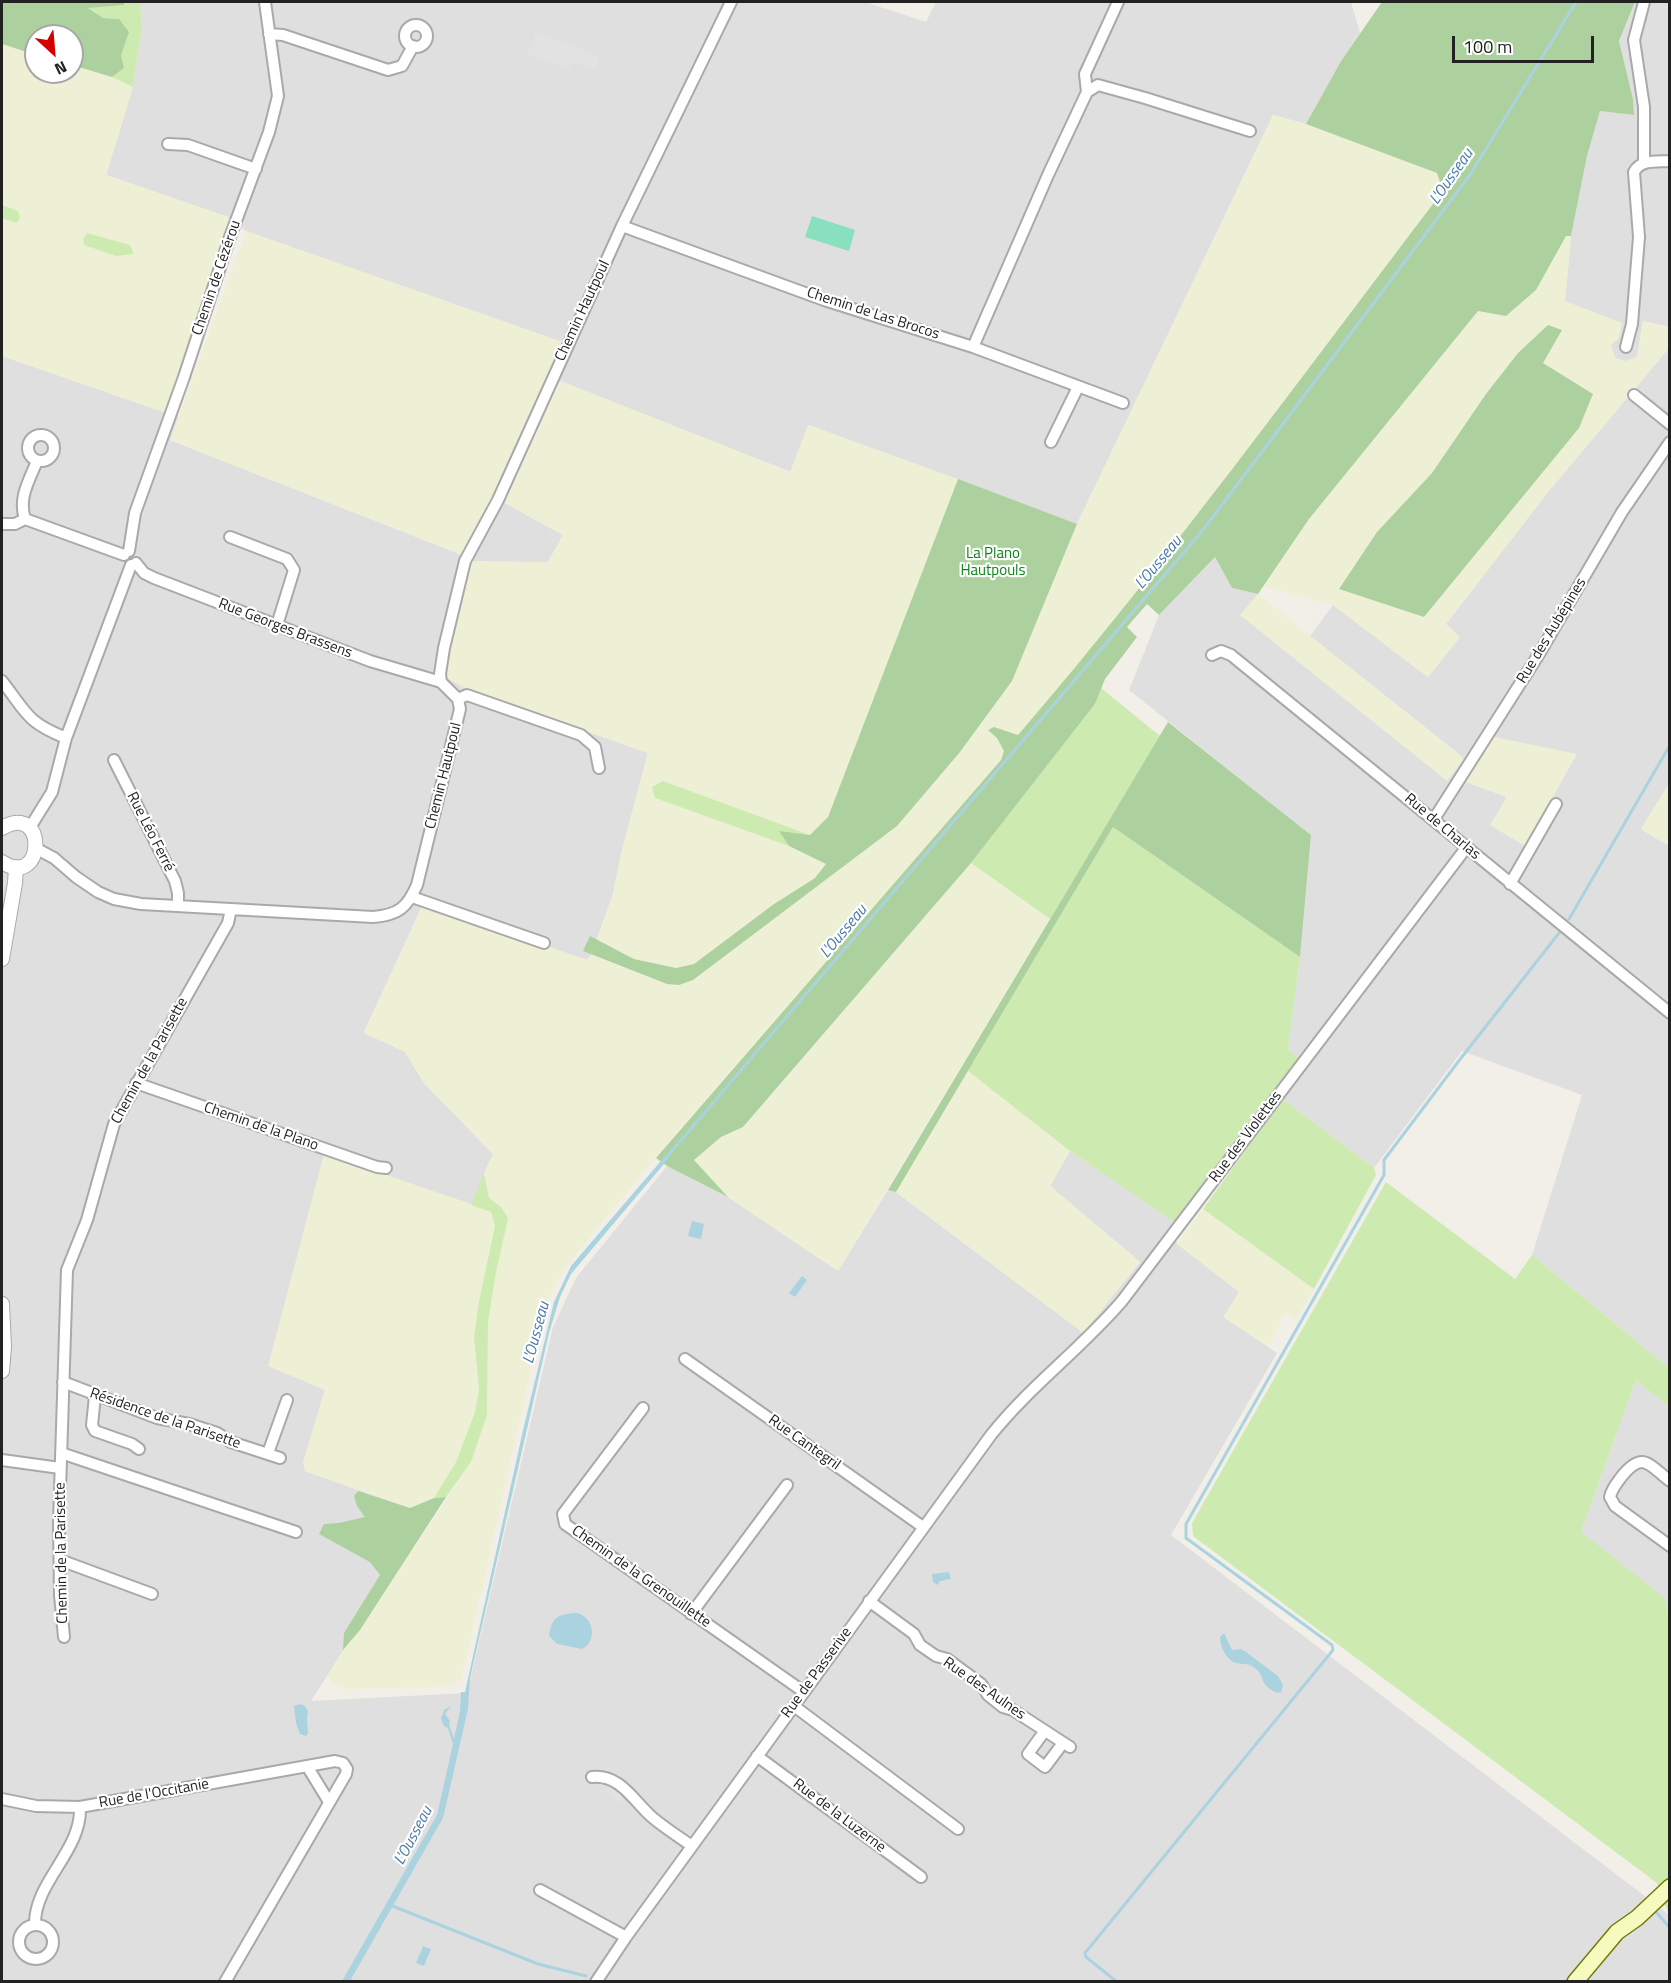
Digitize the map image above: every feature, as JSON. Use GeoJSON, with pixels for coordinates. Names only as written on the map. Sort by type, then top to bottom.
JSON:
{"type":"FeatureCollection","features":[{"type":"Feature","properties":{"kind":"main road"},"geometry":{"type":"LineString","coordinates":[[1586,1982],[1637,1918],[1670,1887]]}},
{"type":"Feature","properties":{"kind":"main road"},"geometry":{"type":"LineString","coordinates":[[1575,1982],[1617,1932],[1637,1918]]}},
{"type":"Feature","properties":{"kind":"street","name":"Chemin de Cézérou"},"geometry":{"type":"LineString","coordinates":[[126,553],[135,513],[277,104],[278,96],[265,2]]}},
{"type":"Feature","properties":{"kind":"street","name":"Chemin Hautpoul"},"geometry":{"type":"LineString","coordinates":[[441,682],[444,648],[465,561],[498,500],[622,226],[731,2]]}},
{"type":"Feature","properties":{"kind":"street"},"geometry":{"type":"LineString","coordinates":[[973,347],[1087,92],[1085,74],[1118,2]]}},
{"type":"Feature","properties":{"kind":"street"},"geometry":{"type":"LineString","coordinates":[[1644,2],[1634,40],[1644,107],[1644,163]]}},
{"type":"Feature","properties":{"kind":"street"},"geometry":{"type":"LineString","coordinates":[[269,34],[283,35],[388,70],[402,66],[413,46]]}},
{"type":"Feature","properties":{"kind":"street"},"geometry":{"type":"LineString","coordinates":[[1087,92],[1098,85],[1250,131]]}},
{"type":"Feature","properties":{"kind":"street"},"geometry":{"type":"LineString","coordinates":[[168,144],[188,145],[256,169]]}},
{"type":"Feature","properties":{"kind":"street"},"geometry":{"type":"LineString","coordinates":[[1626,347],[1632,324],[1638,237],[1634,172],[1637,166],[1644,163],[1670,161]]}},
{"type":"Feature","properties":{"kind":"street","name":"Chemin de Las Brocos"},"geometry":{"type":"LineString","coordinates":[[622,226],[824,300],[973,347],[1123,403]]}},
{"type":"Feature","properties":{"kind":"street"},"geometry":{"type":"LineString","coordinates":[[1051,442],[1078,387]]}},
{"type":"Feature","properties":{"kind":"street"},"geometry":{"type":"LineString","coordinates":[[1634,395],[1670,424]]}},
{"type":"Feature","properties":{"kind":"street","name":"Rue des Aubépines"},"geometry":{"type":"LineString","coordinates":[[1434,819],[1539,654],[1622,512],[1670,442]]}},
{"type":"Feature","properties":{"kind":"street"},"geometry":{"type":"LineString","coordinates":[[25,519],[21,508],[22,498],[37,461]]}},
{"type":"Feature","properties":{"kind":"street"},"geometry":{"type":"LineString","coordinates":[[2,524],[15,524],[25,519],[126,553]]}},
{"type":"Feature","properties":{"kind":"street"},"geometry":{"type":"LineString","coordinates":[[230,537],[287,559],[294,570],[277,625]]}},
{"type":"Feature","properties":{"kind":"street","name":"Rue Georges Brassens"},"geometry":{"type":"LineString","coordinates":[[126,553],[136,553],[138,558],[134,564],[149,576],[370,661],[441,682]]}},
{"type":"Feature","properties":{"kind":"street"},"geometry":{"type":"LineString","coordinates":[[29,829],[47,803],[66,738],[134,564]]}},
{"type":"Feature","properties":{"kind":"street","name":"Rue de Charlas"},"geometry":{"type":"LineString","coordinates":[[1212,655],[1221,651],[1231,655],[1670,1013]]}},
{"type":"Feature","properties":{"kind":"street"},"geometry":{"type":"LineString","coordinates":[[2,681],[33,722],[66,738]]}},
{"type":"Feature","properties":{"kind":"street"},"geometry":{"type":"LineString","coordinates":[[441,682],[458,699],[467,695],[581,735],[595,747],[599,768]]}},
{"type":"Feature","properties":{"kind":"street","name":"Chemin Hautpoul"},"geometry":{"type":"LineString","coordinates":[[412,897],[457,728],[460,709],[458,699]]}},
{"type":"Feature","properties":{"kind":"street","name":"Rue Léo Ferré"},"geometry":{"type":"LineString","coordinates":[[114,760],[175,881],[178,906]]}},
{"type":"Feature","properties":{"kind":"street"},"geometry":{"type":"LineString","coordinates":[[1510,884],[1556,804]]}},
{"type":"Feature","properties":{"kind":"street"},"geometry":{"type":"LineString","coordinates":[[2,828],[15,823],[23,825],[36,838],[37,849],[30,861],[16,867],[2,862]]}},
{"type":"Feature","properties":{"kind":"street","name":"Rue des Violettes"},"geometry":{"type":"LineString","coordinates":[[1010,1412],[1093,1333],[1122,1301],[1466,848]]}},
{"type":"Feature","properties":{"kind":"street"},"geometry":{"type":"LineString","coordinates":[[37,849],[54,858],[86,884],[108,897],[132,903],[373,917],[388,916],[401,910],[412,897],[544,943]]}},
{"type":"Feature","properties":{"kind":"street"},"geometry":{"type":"LineString","coordinates":[[2,959],[16,867]]}},
{"type":"Feature","properties":{"kind":"street","name":"Chemin de la Parisette"},"geometry":{"type":"LineString","coordinates":[[64,1637],[60,1560],[60,1468],[69,1263],[87,1220],[114,1124],[228,923],[231,909]]}},
{"type":"Feature","properties":{"kind":"street","name":"Chemin de la Plano"},"geometry":{"type":"LineString","coordinates":[[136,1083],[377,1167],[386,1168]]}},
{"type":"Feature","properties":{"kind":"street"},"geometry":{"type":"LineString","coordinates":[[2,1304],[4,1347],[2,1371]]}},
{"type":"Feature","properties":{"kind":"street","name":"Rue Cantegril"},"geometry":{"type":"LineString","coordinates":[[685,1359],[923,1527]]}},
{"type":"Feature","properties":{"kind":"street","name":"Résidence de la Parisette"},"geometry":{"type":"LineString","coordinates":[[63,1382],[94,1396],[157,1418],[189,1424],[217,1433],[231,1442],[280,1458]]}},
{"type":"Feature","properties":{"kind":"street"},"geometry":{"type":"LineString","coordinates":[[94,1396],[92,1425],[95,1431],[132,1444],[139,1449]]}},
{"type":"Feature","properties":{"kind":"street"},"geometry":{"type":"LineString","coordinates":[[268,1453],[287,1400]]}},
{"type":"Feature","properties":{"kind":"street","name":"Chemin de la Grenouillette"},"geometry":{"type":"LineString","coordinates":[[643,1408],[563,1514],[565,1524],[804,1692]]}},
{"type":"Feature","properties":{"kind":"street","name":"Rue de Passerive"},"geometry":{"type":"LineString","coordinates":[[596,1982],[626,1937],[923,1527],[1010,1412]]}},
{"type":"Feature","properties":{"kind":"street"},"geometry":{"type":"LineString","coordinates":[[61,1453],[296,1532]]}},
{"type":"Feature","properties":{"kind":"street","name":"Chemin de la Parisette"},"geometry":{"type":"LineString","coordinates":[[2,1460],[60,1468]]}},
{"type":"Feature","properties":{"kind":"street"},"geometry":{"type":"LineString","coordinates":[[1670,1480],[1640,1461],[1634,1463],[1612,1490],[1610,1497],[1615,1506],[1670,1546]]}},
{"type":"Feature","properties":{"kind":"street"},"geometry":{"type":"LineString","coordinates":[[691,1614],[787,1485]]}},
{"type":"Feature","properties":{"kind":"street"},"geometry":{"type":"LineString","coordinates":[[60,1560],[152,1594]]}},
{"type":"Feature","properties":{"kind":"street","name":"Rue des Aulnes"},"geometry":{"type":"LineString","coordinates":[[870,1601],[914,1634],[920,1645],[936,1656],[947,1659],[981,1684],[988,1695],[1003,1707],[1013,1710],[1067,1745],[1045,1767],[1028,1754],[1044,1732]]}},
{"type":"Feature","properties":{"kind":"street"},"geometry":{"type":"LineString","coordinates":[[794,1706],[957,1829]]}},
{"type":"Feature","properties":{"kind":"street","name":"Rue de la Luzerne"},"geometry":{"type":"LineString","coordinates":[[758,1756],[921,1877]]}},
{"type":"Feature","properties":{"kind":"street","name":"Rue de l'Occitanie"},"geometry":{"type":"LineString","coordinates":[[2,1799],[36,1806],[80,1807],[335,1761],[346,1765],[346,1774],[225,1982]]}},
{"type":"Feature","properties":{"kind":"street"},"geometry":{"type":"LineString","coordinates":[[307,1766],[329,1802]]}},
{"type":"Feature","properties":{"kind":"street"},"geometry":{"type":"LineString","coordinates":[[592,1777],[610,1779],[622,1787],[653,1818],[692,1846]]}},
{"type":"Feature","properties":{"kind":"street"},"geometry":{"type":"LineString","coordinates":[[35,1925],[38,1902],[75,1835],[80,1819],[80,1807]]}},
{"type":"Feature","properties":{"kind":"street"},"geometry":{"type":"LineString","coordinates":[[540,1890],[626,1937]]}},
{"type":"Feature","properties":{"kind":"shaded area"},"geometry":{"type":"Polygon","coordinates":[[[140,2],[865,2],[926,22],[936,2],[1351,2],[1360,33],[1341,61],[1306,124],[1273,115],[1077,524],[809,425],[791,472],[546,376],[562,342],[246,231],[228,217],[106,175],[133,87],[142,28],[140,2]]]}},
{"type":"Feature","properties":{"kind":"shaded area"},"geometry":{"type":"Polygon","coordinates":[[[1635,2],[1669,2],[1669,327],[1643,321],[1637,357],[1625,362],[1615,358],[1611,345],[1565,301],[1571,236],[1587,156],[1600,111],[1634,115],[1633,99],[1619,41],[1635,2]]]}},
{"type":"Feature","properties":{"kind":"shaded area"},"geometry":{"type":"Polygon","coordinates":[[[536,32],[599,56],[594,70],[571,62],[569,69],[526,55],[536,32]]]}},
{"type":"Feature","properties":{"kind":"shaded area"},"geometry":{"type":"Polygon","coordinates":[[[1669,348],[1669,784],[1641,829],[1669,846],[1669,1368],[1532,1255],[1582,1095],[1462,1051],[1374,1168],[1283,1099],[1298,1057],[1288,1050],[1300,957],[1311,835],[1129,690],[1159,615],[1215,557],[1232,588],[1258,594],[1241,615],[1464,758],[1310,636],[1333,605],[1428,677],[1459,638],[1446,624],[1548,492],[1669,348]],[[1577,754],[1465,781],[1507,797],[1491,826],[1577,754]]]}},
{"type":"Feature","properties":{"kind":"shaded area"},"geometry":{"type":"Polygon","coordinates":[[[2,356],[179,417],[170,440],[462,555],[494,497],[563,535],[548,562],[464,688],[648,753],[621,854],[613,894],[591,955],[587,960],[423,904],[364,1032],[405,1052],[424,1083],[493,1154],[471,1205],[325,1154],[325,1389],[304,1462],[305,1471],[430,1515],[311,1701],[467,1693],[553,1327],[576,1278],[667,1166],[728,1197],[838,1271],[888,1190],[896,1192],[1083,1332],[1140,1262],[1050,1186],[1070,1151],[1174,1222],[1177,1244],[1240,1292],[1224,1317],[1277,1353],[1171,1535],[1667,1913],[1670,1918],[1669,1982],[2,1982],[2,356]]]}},
{"type":"Feature","properties":{"kind":"shaded area"},"geometry":{"type":"Polygon","coordinates":[[[1636,1380],[1669,1407],[1669,1647],[1581,1532],[1636,1380]]]}},
{"type":"Feature","properties":{"kind":"shaded area"},"geometry":{"type":"Polygon","coordinates":[[[610,1786],[624,1797],[619,1803],[605,1792],[610,1786]]]}},
{"type":"Feature","properties":{"kind":"green space"},"geometry":{"type":"Polygon","coordinates":[[[2,2],[124,2],[124,5],[88,8],[103,18],[119,19],[129,32],[121,55],[124,68],[112,77],[84,69],[84,24],[24,24],[24,51],[2,44],[2,2]]]}},
{"type":"Feature","properties":{"kind":"green space"},"geometry":{"type":"Polygon","coordinates":[[[124,2],[140,2],[142,28],[133,87],[112,77],[124,68],[119,19],[103,18],[87,7],[123,5],[124,2]]]}},
{"type":"Feature","properties":{"kind":"green space"},"geometry":{"type":"Polygon","coordinates":[[[1382,2],[1635,2],[1619,41],[1633,99],[1634,115],[1600,111],[1587,156],[1571,236],[1566,236],[1536,290],[1506,316],[1478,311],[1309,519],[1258,594],[1232,588],[1215,557],[1159,615],[1147,604],[1127,627],[1137,637],[1105,679],[1095,704],[971,863],[743,1127],[721,1137],[694,1160],[728,1197],[667,1166],[656,1158],[1001,760],[1004,751],[997,738],[988,730],[994,727],[1018,735],[1074,669],[1181,535],[1443,191],[1437,173],[1306,124],[1341,61],[1382,2]]]}},
{"type":"Feature","properties":{"kind":"green space"},"geometry":{"type":"Polygon","coordinates":[[[2,44],[24,51],[24,84],[84,84],[84,69],[112,77],[133,87],[106,175],[228,217],[228,231],[166,413],[2,356],[2,218],[17,223],[18,211],[2,205],[2,44]]]}},
{"type":"Feature","properties":{"kind":"green space"},"geometry":{"type":"Polygon","coordinates":[[[1273,115],[1306,124],[1437,173],[1443,191],[1167,556],[1053,694],[1018,735],[994,727],[988,730],[997,738],[1005,752],[1001,760],[670,1140],[565,1268],[553,1289],[543,1317],[462,1677],[456,1684],[442,1687],[346,1689],[333,1684],[327,1676],[343,1650],[360,1630],[471,1462],[487,1415],[488,1322],[496,1272],[501,1207],[489,1198],[484,1173],[493,1154],[424,1083],[405,1052],[364,1033],[423,904],[587,960],[591,955],[667,984],[693,980],[897,826],[960,752],[1012,681],[1077,524],[1273,115]]]}},
{"type":"Feature","properties":{"kind":"green space"},"geometry":{"type":"Polygon","coordinates":[[[2,205],[18,211],[20,218],[17,223],[2,218],[2,205]]]}},
{"type":"Feature","properties":{"kind":"green space"},"geometry":{"type":"Polygon","coordinates":[[[812,216],[855,230],[849,251],[805,237],[812,216]]]}},
{"type":"Feature","properties":{"kind":"green space"},"geometry":{"type":"Polygon","coordinates":[[[246,231],[562,342],[494,497],[462,555],[170,440],[246,231]]]}},
{"type":"Feature","properties":{"kind":"green space"},"geometry":{"type":"Polygon","coordinates":[[[87,233],[130,245],[134,254],[116,256],[84,245],[83,239],[87,233]]]}},
{"type":"Feature","properties":{"kind":"green space"},"geometry":{"type":"Polygon","coordinates":[[[1566,236],[1571,236],[1565,301],[1622,323],[1619,338],[1611,345],[1615,358],[1625,361],[1637,357],[1643,321],[1669,327],[1669,348],[1548,492],[1446,624],[1460,637],[1428,677],[1333,605],[1264,587],[1309,519],[1478,310],[1506,316],[1536,290],[1566,236]],[[1518,353],[1486,394],[1432,473],[1377,532],[1340,589],[1424,617],[1579,428],[1593,394],[1543,363],[1518,353]]]}},
{"type":"Feature","properties":{"kind":"green space"},"geometry":{"type":"Polygon","coordinates":[[[1548,325],[1562,330],[1543,363],[1593,394],[1579,428],[1424,617],[1339,589],[1377,532],[1432,473],[1486,394],[1518,353],[1548,325]]]}},
{"type":"Feature","properties":{"kind":"green space"},"geometry":{"type":"Polygon","coordinates":[[[561,381],[790,472],[808,425],[958,479],[828,817],[810,835],[663,781],[655,798],[789,846],[826,864],[815,878],[774,904],[694,964],[676,968],[634,959],[597,939],[613,894],[621,854],[648,753],[464,688],[444,676],[447,652],[472,561],[548,562],[563,535],[505,503],[561,381]]]}},
{"type":"Feature","properties":{"kind":"green space","name":"La Plano Hautpouls"},"geometry":{"type":"Polygon","coordinates":[[[958,479],[1077,524],[1012,681],[960,752],[897,826],[693,980],[679,985],[667,984],[583,951],[590,936],[634,959],[676,968],[694,964],[774,904],[815,878],[826,864],[789,846],[779,831],[810,835],[828,817],[958,479]]]}},
{"type":"Feature","properties":{"kind":"green space"},"geometry":{"type":"Polygon","coordinates":[[[1258,594],[1464,759],[1447,781],[1240,615],[1258,594]]]}},
{"type":"Feature","properties":{"kind":"green space"},"geometry":{"type":"Polygon","coordinates":[[[1101,688],[1160,736],[1050,919],[971,863],[1095,704],[1101,688]]]}},
{"type":"Feature","properties":{"kind":"green space"},"geometry":{"type":"Polygon","coordinates":[[[1168,722],[1311,835],[1300,957],[1113,827],[896,1192],[888,1190],[1168,722]]]}},
{"type":"Feature","properties":{"kind":"green space"},"geometry":{"type":"Polygon","coordinates":[[[1494,737],[1577,754],[1525,846],[1490,825],[1507,797],[1465,782],[1494,737]]]}},
{"type":"Feature","properties":{"kind":"green space"},"geometry":{"type":"Polygon","coordinates":[[[663,781],[810,835],[780,832],[789,846],[655,798],[652,787],[663,781]]]}},
{"type":"Feature","properties":{"kind":"green space"},"geometry":{"type":"Polygon","coordinates":[[[1669,784],[1669,846],[1641,829],[1669,784]]]}},
{"type":"Feature","properties":{"kind":"green space"},"geometry":{"type":"Polygon","coordinates":[[[1113,827],[1300,957],[1288,1050],[1299,1057],[1174,1222],[1070,1151],[968,1071],[1113,827]]]}},
{"type":"Feature","properties":{"kind":"green space"},"geometry":{"type":"Polygon","coordinates":[[[971,863],[1050,919],[838,1271],[728,1197],[694,1160],[721,1137],[744,1127],[971,863]]]}},
{"type":"Feature","properties":{"kind":"green space"},"geometry":{"type":"Polygon","coordinates":[[[968,1071],[1070,1151],[1050,1186],[1140,1262],[1083,1333],[896,1192],[968,1071]]]}},
{"type":"Feature","properties":{"kind":"green space"},"geometry":{"type":"Polygon","coordinates":[[[1283,1099],[1374,1168],[1376,1175],[1314,1289],[1203,1209],[1283,1099]]]}},
{"type":"Feature","properties":{"kind":"green space"},"geometry":{"type":"Polygon","coordinates":[[[324,1154],[492,1211],[495,1226],[474,1337],[479,1389],[475,1412],[456,1462],[434,1498],[410,1508],[305,1471],[303,1462],[325,1390],[268,1366],[324,1154]]]}},
{"type":"Feature","properties":{"kind":"green space"},"geometry":{"type":"Polygon","coordinates":[[[484,1173],[489,1198],[501,1207],[508,1218],[488,1322],[487,1415],[471,1462],[446,1497],[434,1498],[456,1462],[475,1412],[479,1389],[474,1337],[495,1226],[491,1212],[471,1205],[484,1173]]]}},
{"type":"Feature","properties":{"kind":"green space"},"geometry":{"type":"Polygon","coordinates":[[[1386,1182],[1515,1279],[1532,1255],[1669,1368],[1669,1407],[1636,1380],[1581,1532],[1666,1599],[1670,1646],[1669,1915],[1657,1883],[1193,1536],[1192,1523],[1386,1182]]]}},
{"type":"Feature","properties":{"kind":"green space"},"geometry":{"type":"Polygon","coordinates":[[[1203,1209],[1314,1289],[1296,1319],[1285,1313],[1269,1347],[1223,1317],[1239,1292],[1177,1244],[1203,1209]]]}},
{"type":"Feature","properties":{"kind":"green space"},"geometry":{"type":"Polygon","coordinates":[[[358,1491],[410,1508],[434,1498],[446,1497],[360,1630],[343,1650],[344,1633],[380,1575],[370,1562],[319,1534],[324,1524],[365,1517],[357,1506],[354,1496],[358,1491]]]}},
{"type":"Feature","properties":{"kind":"water"},"geometry":{"type":"Polygon","coordinates":[[[666,1155],[669,1158],[571,1274],[560,1297],[549,1333],[470,1678],[468,1709],[443,1818],[350,1981],[342,1981],[437,1815],[453,1744],[448,1728],[444,1726],[441,1719],[444,1710],[451,1706],[445,1714],[450,1721],[449,1725],[454,1739],[460,1711],[461,1692],[465,1692],[554,1302],[571,1266],[666,1155]]]}},
{"type":"Feature","properties":{"kind":"water"},"geometry":{"type":"Polygon","coordinates":[[[692,1221],[704,1224],[701,1239],[688,1236],[692,1221]]]}},
{"type":"Feature","properties":{"kind":"water"},"geometry":{"type":"Polygon","coordinates":[[[802,1276],[807,1280],[795,1297],[789,1293],[802,1276]]]}},
{"type":"Feature","properties":{"kind":"water"},"geometry":{"type":"Polygon","coordinates":[[[949,1572],[951,1579],[940,1581],[938,1585],[933,1582],[932,1574],[949,1572]]]}},
{"type":"Feature","properties":{"kind":"water"},"geometry":{"type":"Polygon","coordinates":[[[576,1613],[587,1619],[592,1629],[590,1640],[582,1649],[557,1644],[549,1636],[552,1624],[557,1617],[576,1613]]]}},
{"type":"Feature","properties":{"kind":"water"},"geometry":{"type":"Polygon","coordinates":[[[1224,1633],[1232,1650],[1241,1649],[1278,1676],[1283,1685],[1281,1692],[1278,1693],[1268,1687],[1253,1667],[1233,1662],[1228,1657],[1220,1640],[1224,1633]]]}},
{"type":"Feature","properties":{"kind":"water"},"geometry":{"type":"Polygon","coordinates":[[[301,1704],[308,1711],[306,1736],[300,1734],[296,1723],[294,1706],[301,1704]]]}},
{"type":"Feature","properties":{"kind":"water"},"geometry":{"type":"Polygon","coordinates":[[[423,1946],[431,1949],[424,1966],[416,1963],[423,1946]]]}},
{"type":"Feature","properties":{"kind":"waterway","name":"L'Ousseau"},"geometry":{"type":"LineString","coordinates":[[665,1159],[1203,530],[1470,175],[1576,2]]}},
{"type":"Feature","properties":{"kind":"waterway"},"geometry":{"type":"LineString","coordinates":[[1569,919],[1670,745]]}},
{"type":"Feature","properties":{"kind":"waterway"},"geometry":{"type":"LineString","coordinates":[[1117,1982],[1086,1957],[1085,1953],[1333,1650],[1332,1645],[1186,1538],[1186,1524],[1384,1175],[1384,1160],[1559,933]]}},
{"type":"Feature","properties":{"kind":"waterway"},"geometry":{"type":"LineString","coordinates":[[390,1905],[538,1964],[586,1976]]}},
{"type":"Feature","properties":{"kind":"waterway"},"geometry":{"type":"LineString","coordinates":[[1657,1913],[1670,1928]]}}]}
